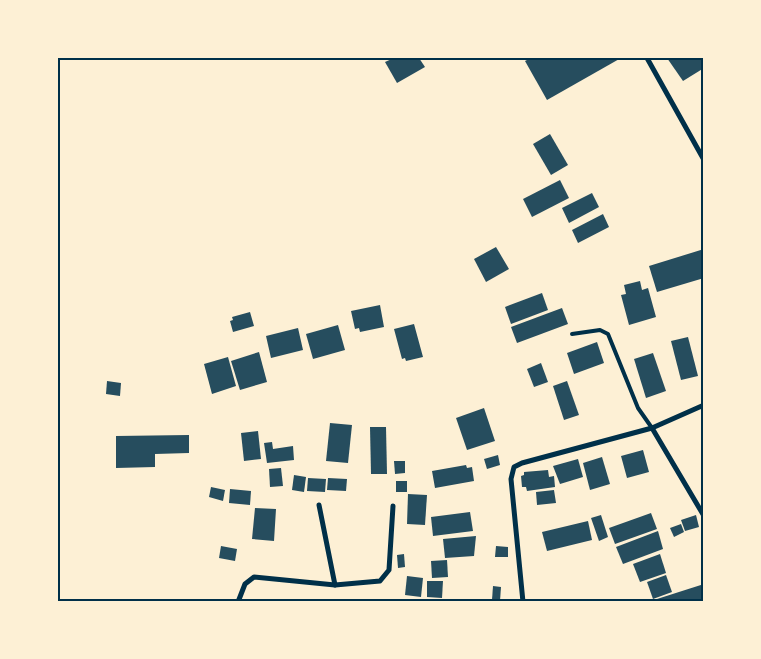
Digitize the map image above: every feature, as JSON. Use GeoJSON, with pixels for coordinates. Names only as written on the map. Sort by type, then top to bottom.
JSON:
{"type":"FeatureCollection","features":[{"type":"Feature","properties":{"kind":"street"},"geometry":{"type":"LineString","coordinates":[[647,58],[704,160]]}},
{"type":"Feature","properties":{"kind":"street"},"geometry":{"type":"LineString","coordinates":[[523,602],[511,479],[514,467],[522,463],[652,428],[704,405]]}},
{"type":"Feature","properties":{"kind":"street"},"geometry":{"type":"LineString","coordinates":[[652,428],[704,516]]}},
{"type":"Feature","properties":{"kind":"street"},"geometry":{"type":"LineString","coordinates":[[318,505],[335,585]]}},
{"type":"Feature","properties":{"kind":"street"},"geometry":{"type":"LineString","coordinates":[[238,602],[245,584],[254,577],[335,585],[380,581],[389,570],[393,506]]}},
{"type":"Feature","properties":{"kind":"lane"},"geometry":{"type":"LineString","coordinates":[[572,334],[600,330],[608,334],[638,408],[652,428]]}},
{"type":"Feature","properties":{"kind":"building"},"geometry":{"type":"Polygon","coordinates":[[[394,58],[419,58],[425,67],[397,83],[385,62],[394,58]]]}},
{"type":"Feature","properties":{"kind":"building"},"geometry":{"type":"Polygon","coordinates":[[[531,58],[621,58],[547,100],[525,61],[531,58]]]}},
{"type":"Feature","properties":{"kind":"building"},"geometry":{"type":"Polygon","coordinates":[[[667,58],[704,58],[704,68],[683,81],[667,58]]]}},
{"type":"Feature","properties":{"kind":"building"},"geometry":{"type":"Polygon","coordinates":[[[550,134],[568,165],[551,175],[533,144],[550,134]]]}},
{"type":"Feature","properties":{"kind":"building"},"geometry":{"type":"Polygon","coordinates":[[[560,180],[569,198],[532,217],[523,199],[560,180]]]}},
{"type":"Feature","properties":{"kind":"building"},"geometry":{"type":"Polygon","coordinates":[[[592,193],[599,207],[569,223],[562,208],[592,193]]]}},
{"type":"Feature","properties":{"kind":"building"},"geometry":{"type":"Polygon","coordinates":[[[603,214],[609,227],[578,243],[572,230],[603,214]]]}},
{"type":"Feature","properties":{"kind":"building"},"geometry":{"type":"Polygon","coordinates":[[[496,247],[509,269],[486,282],[474,259],[496,247]]]}},
{"type":"Feature","properties":{"kind":"building"},"geometry":{"type":"Polygon","coordinates":[[[704,249],[704,278],[657,292],[649,266],[704,249]]]}},
{"type":"Feature","properties":{"kind":"building"},"geometry":{"type":"Polygon","coordinates":[[[640,281],[642,290],[648,288],[656,317],[629,325],[621,295],[626,294],[624,285],[640,281]]]}},
{"type":"Feature","properties":{"kind":"building"},"geometry":{"type":"Polygon","coordinates":[[[542,293],[548,310],[511,324],[505,307],[542,293]]]}},
{"type":"Feature","properties":{"kind":"building"},"geometry":{"type":"Polygon","coordinates":[[[380,305],[384,327],[360,332],[359,328],[355,329],[351,311],[380,305]]]}},
{"type":"Feature","properties":{"kind":"building"},"geometry":{"type":"Polygon","coordinates":[[[562,308],[568,324],[517,343],[511,327],[562,308]]]}},
{"type":"Feature","properties":{"kind":"building"},"geometry":{"type":"Polygon","coordinates":[[[250,312],[254,326],[233,332],[230,321],[233,320],[232,317],[250,312]]]}},
{"type":"Feature","properties":{"kind":"building"},"geometry":{"type":"Polygon","coordinates":[[[414,324],[423,357],[406,361],[405,358],[402,359],[394,329],[414,324]]]}},
{"type":"Feature","properties":{"kind":"building"},"geometry":{"type":"Polygon","coordinates":[[[338,325],[345,350],[313,359],[306,334],[338,325]]]}},
{"type":"Feature","properties":{"kind":"building"},"geometry":{"type":"Polygon","coordinates":[[[298,328],[303,350],[271,358],[266,336],[298,328]]]}},
{"type":"Feature","properties":{"kind":"building"},"geometry":{"type":"Polygon","coordinates":[[[688,337],[698,376],[681,380],[671,341],[688,337]]]}},
{"type":"Feature","properties":{"kind":"building"},"geometry":{"type":"Polygon","coordinates":[[[597,342],[604,363],[574,374],[567,353],[597,342]]]}},
{"type":"Feature","properties":{"kind":"building"},"geometry":{"type":"Polygon","coordinates":[[[259,352],[267,382],[240,390],[231,361],[259,352]]]}},
{"type":"Feature","properties":{"kind":"building"},"geometry":{"type":"Polygon","coordinates":[[[653,353],[666,391],[646,398],[634,359],[653,353]]]}},
{"type":"Feature","properties":{"kind":"building"},"geometry":{"type":"Polygon","coordinates":[[[228,357],[236,386],[212,394],[204,364],[228,357]]]}},
{"type":"Feature","properties":{"kind":"building"},"geometry":{"type":"Polygon","coordinates":[[[541,363],[548,382],[534,387],[527,369],[541,363]]]}},
{"type":"Feature","properties":{"kind":"building"},"geometry":{"type":"Polygon","coordinates":[[[107,381],[121,383],[120,396],[106,394],[107,381]]]}},
{"type":"Feature","properties":{"kind":"building"},"geometry":{"type":"Polygon","coordinates":[[[567,381],[579,415],[564,420],[553,386],[567,381]]]}},
{"type":"Feature","properties":{"kind":"building"},"geometry":{"type":"Polygon","coordinates":[[[484,408],[495,441],[467,450],[456,418],[484,408]]]}},
{"type":"Feature","properties":{"kind":"building"},"geometry":{"type":"Polygon","coordinates":[[[330,423],[352,425],[348,463],[326,461],[330,423]]]}},
{"type":"Feature","properties":{"kind":"building"},"geometry":{"type":"Polygon","coordinates":[[[370,427],[386,427],[387,474],[371,474],[370,427]]]}},
{"type":"Feature","properties":{"kind":"building"},"geometry":{"type":"Polygon","coordinates":[[[258,431],[261,459],[244,461],[241,433],[258,431]]]}},
{"type":"Feature","properties":{"kind":"building"},"geometry":{"type":"Polygon","coordinates":[[[189,435],[189,453],[155,454],[155,467],[116,468],[116,436],[189,435]]]}},
{"type":"Feature","properties":{"kind":"building"},"geometry":{"type":"Polygon","coordinates":[[[272,442],[273,449],[293,446],[294,460],[267,463],[264,443],[272,442]]]}},
{"type":"Feature","properties":{"kind":"building"},"geometry":{"type":"Polygon","coordinates":[[[643,450],[649,472],[627,478],[621,456],[643,450]]]}},
{"type":"Feature","properties":{"kind":"building"},"geometry":{"type":"Polygon","coordinates":[[[498,455],[500,465],[487,469],[484,459],[498,455]]]}},
{"type":"Feature","properties":{"kind":"building"},"geometry":{"type":"Polygon","coordinates":[[[602,457],[610,484],[590,490],[583,463],[602,457]]]}},
{"type":"Feature","properties":{"kind":"building"},"geometry":{"type":"Polygon","coordinates":[[[578,459],[583,477],[560,484],[553,466],[578,459]]]}},
{"type":"Feature","properties":{"kind":"building"},"geometry":{"type":"Polygon","coordinates":[[[394,461],[405,461],[405,473],[395,474],[394,461]]]}},
{"type":"Feature","properties":{"kind":"building"},"geometry":{"type":"Polygon","coordinates":[[[466,465],[467,468],[472,467],[474,481],[435,488],[432,471],[466,465]]]}},
{"type":"Feature","properties":{"kind":"building"},"geometry":{"type":"Polygon","coordinates":[[[281,468],[283,486],[270,487],[269,469],[281,468]]]}},
{"type":"Feature","properties":{"kind":"building"},"geometry":{"type":"Polygon","coordinates":[[[548,470],[549,477],[554,476],[555,487],[527,491],[526,487],[522,487],[521,476],[524,475],[524,472],[548,470]]]}},
{"type":"Feature","properties":{"kind":"building"},"geometry":{"type":"Polygon","coordinates":[[[294,475],[306,477],[304,492],[292,490],[294,475]]]}},
{"type":"Feature","properties":{"kind":"building"},"geometry":{"type":"Polygon","coordinates":[[[308,478],[326,479],[325,492],[307,491],[308,478]]]}},
{"type":"Feature","properties":{"kind":"building"},"geometry":{"type":"Polygon","coordinates":[[[328,478],[347,479],[346,491],[327,490],[328,478]]]}},
{"type":"Feature","properties":{"kind":"building"},"geometry":{"type":"Polygon","coordinates":[[[396,481],[407,481],[407,492],[396,492],[396,481]]]}},
{"type":"Feature","properties":{"kind":"building"},"geometry":{"type":"Polygon","coordinates":[[[211,487],[225,490],[223,501],[209,497],[211,487]]]}},
{"type":"Feature","properties":{"kind":"building"},"geometry":{"type":"Polygon","coordinates":[[[230,489],[251,491],[250,505],[229,503],[230,489]]]}},
{"type":"Feature","properties":{"kind":"building"},"geometry":{"type":"Polygon","coordinates":[[[554,490],[556,503],[537,505],[536,492],[554,490]]]}},
{"type":"Feature","properties":{"kind":"building"},"geometry":{"type":"Polygon","coordinates":[[[408,494],[427,495],[425,525],[407,524],[408,494]]]}},
{"type":"Feature","properties":{"kind":"building"},"geometry":{"type":"Polygon","coordinates":[[[255,508],[276,509],[274,541],[252,539],[255,508]]]}},
{"type":"Feature","properties":{"kind":"building"},"geometry":{"type":"Polygon","coordinates":[[[470,512],[473,531],[433,536],[431,517],[470,512]]]}},
{"type":"Feature","properties":{"kind":"building"},"geometry":{"type":"Polygon","coordinates":[[[651,513],[657,529],[615,544],[609,528],[651,513]]]}},
{"type":"Feature","properties":{"kind":"building"},"geometry":{"type":"Polygon","coordinates":[[[601,515],[608,537],[599,541],[591,518],[601,515]]]}},
{"type":"Feature","properties":{"kind":"building"},"geometry":{"type":"Polygon","coordinates":[[[696,515],[699,527],[685,531],[681,520],[696,515]]]}},
{"type":"Feature","properties":{"kind":"building"},"geometry":{"type":"Polygon","coordinates":[[[588,521],[592,540],[547,551],[542,532],[588,521]]]}},
{"type":"Feature","properties":{"kind":"building"},"geometry":{"type":"Polygon","coordinates":[[[681,524],[684,532],[674,537],[670,528],[681,524]]]}},
{"type":"Feature","properties":{"kind":"building"},"geometry":{"type":"Polygon","coordinates":[[[658,531],[663,549],[623,564],[616,547],[658,531]]]}},
{"type":"Feature","properties":{"kind":"building"},"geometry":{"type":"Polygon","coordinates":[[[476,536],[474,556],[445,558],[443,539],[476,536]]]}},
{"type":"Feature","properties":{"kind":"building"},"geometry":{"type":"Polygon","coordinates":[[[221,546],[237,549],[235,561],[219,558],[221,546]]]}},
{"type":"Feature","properties":{"kind":"building"},"geometry":{"type":"Polygon","coordinates":[[[496,546],[508,547],[508,557],[495,557],[496,546]]]}},
{"type":"Feature","properties":{"kind":"building"},"geometry":{"type":"Polygon","coordinates":[[[404,554],[405,567],[398,568],[397,555],[404,554]]]}},
{"type":"Feature","properties":{"kind":"building"},"geometry":{"type":"Polygon","coordinates":[[[660,554],[666,573],[640,582],[633,564],[660,554]]]}},
{"type":"Feature","properties":{"kind":"building"},"geometry":{"type":"Polygon","coordinates":[[[447,560],[448,577],[432,578],[431,561],[447,560]]]}},
{"type":"Feature","properties":{"kind":"building"},"geometry":{"type":"Polygon","coordinates":[[[666,575],[672,592],[653,599],[647,582],[666,575]]]}},
{"type":"Feature","properties":{"kind":"building"},"geometry":{"type":"Polygon","coordinates":[[[407,576],[423,578],[421,597],[405,595],[407,576]]]}},
{"type":"Feature","properties":{"kind":"building"},"geometry":{"type":"Polygon","coordinates":[[[427,581],[443,581],[442,598],[427,597],[427,581]]]}},
{"type":"Feature","properties":{"kind":"building"},"geometry":{"type":"Polygon","coordinates":[[[704,584],[704,602],[658,602],[657,599],[704,584]]]}},
{"type":"Feature","properties":{"kind":"building"},"geometry":{"type":"Polygon","coordinates":[[[493,586],[501,587],[500,601],[492,600],[493,586]]]}}]}
